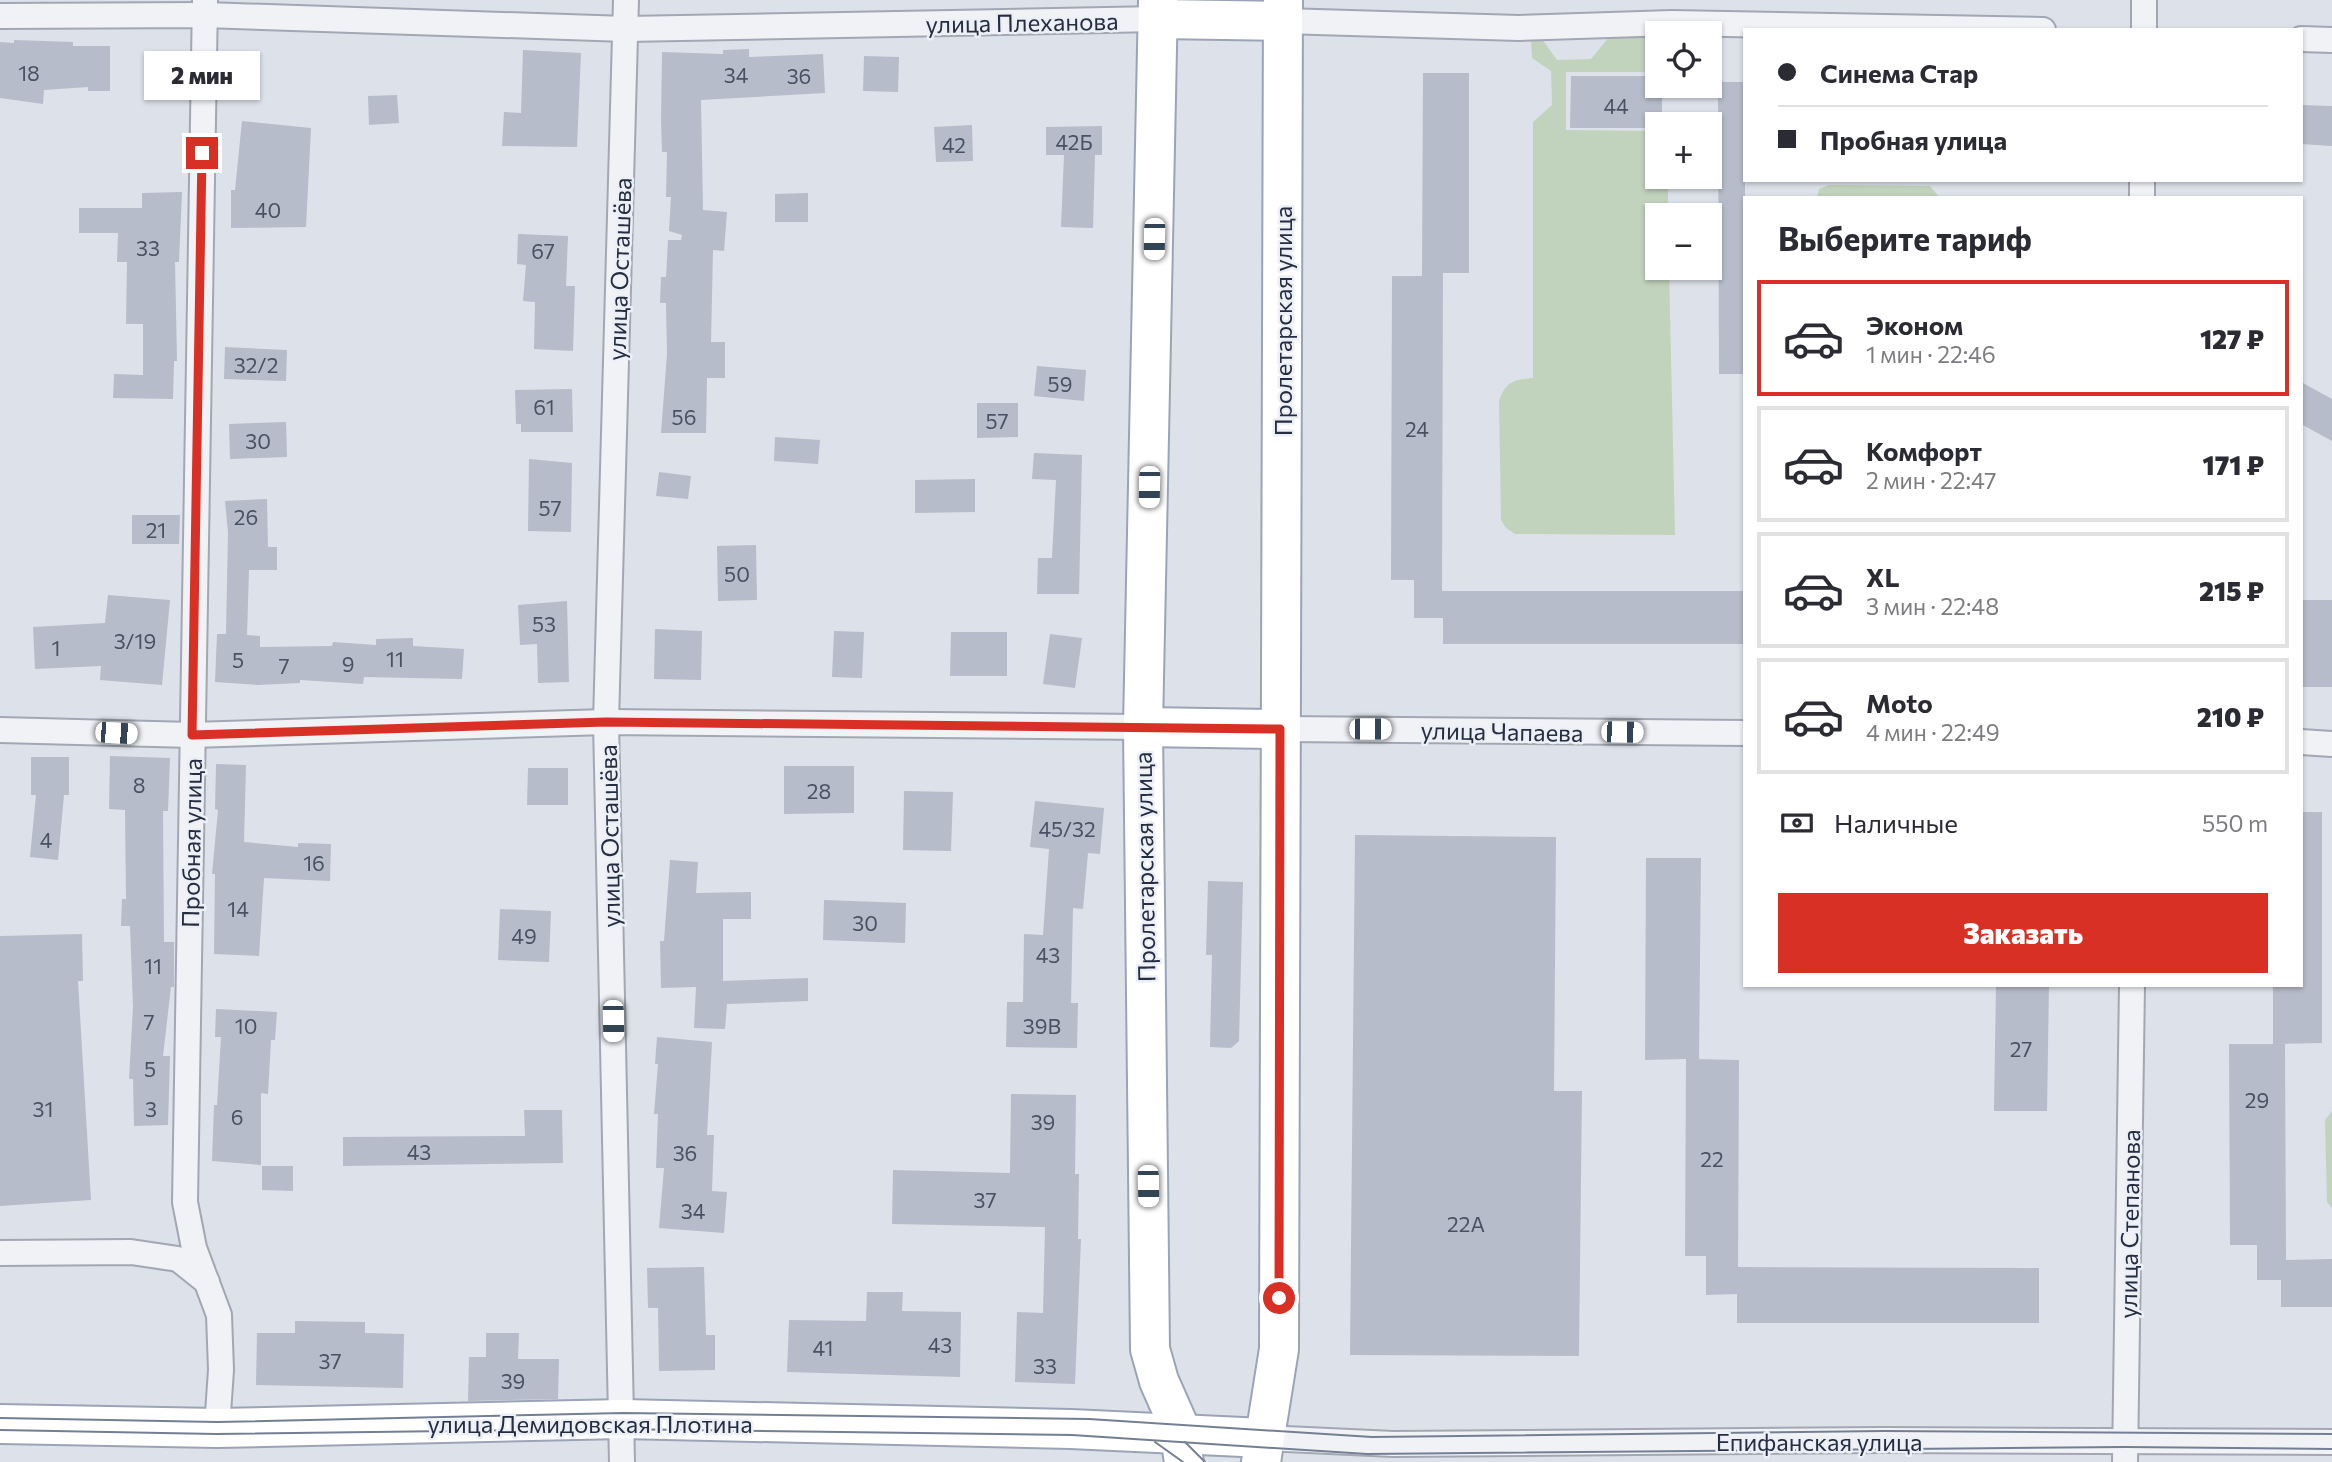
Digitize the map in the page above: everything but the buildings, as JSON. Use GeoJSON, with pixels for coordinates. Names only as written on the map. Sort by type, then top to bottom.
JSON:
{"type":"FeatureCollection","features":[{"type":"Feature","properties":{"kind":"main road","name":"улица Плеханова"},"geometry":{"type":"LineString","coordinates":[[1158,10],[1283,10]]}},
{"type":"Feature","properties":{"kind":"main road","name":"Пролетарская улица"},"geometry":{"type":"LineString","coordinates":[[1158,10],[1143,727],[1150,1349],[1182,1448]]}},
{"type":"Feature","properties":{"kind":"main road","name":"Пролетарская улица"},"geometry":{"type":"LineString","coordinates":[[1262,1450],[1279,1349],[1283,10]]}},
{"type":"Feature","properties":{"kind":"main road","name":"улица Чапаева"},"geometry":{"type":"LineString","coordinates":[[1143,727],[1280,729]]}},
{"type":"Feature","properties":{"kind":"main road","name":"улица Демидовская Плотина"},"geometry":{"type":"LineString","coordinates":[[0,1424],[217,1428],[623,1419],[1182,1448]]}},
{"type":"Feature","properties":{"kind":"main road"},"geometry":{"type":"LineString","coordinates":[[1182,1448],[1262,1450]]}},
{"type":"Feature","properties":{"kind":"street","name":"улица Осташёва"},"geometry":{"type":"LineString","coordinates":[[622,1462],[606,722],[626,0]]}},
{"type":"Feature","properties":{"kind":"street"},"geometry":{"type":"LineString","coordinates":[[2144,0],[2144,28]]}},
{"type":"Feature","properties":{"kind":"street","name":"улица Плеханова"},"geometry":{"type":"LineString","coordinates":[[0,16],[205,8],[626,29],[1158,10]]}},
{"type":"Feature","properties":{"kind":"street","name":"Пробная улица"},"geometry":{"type":"LineString","coordinates":[[205,8],[185,1202],[194,1248],[219,1315],[221,1370],[217,1428]]}},
{"type":"Feature","properties":{"kind":"street","name":"улица Плеханова"},"geometry":{"type":"LineString","coordinates":[[1283,10],[1518,27],[1682,23],[1940,28]]}},
{"type":"Feature","properties":{"kind":"street"},"geometry":{"type":"LineString","coordinates":[[2303,39],[2332,40]]}},
{"type":"Feature","properties":{"kind":"street","name":"улица Чапаева"},"geometry":{"type":"LineString","coordinates":[[0,730],[192,735],[606,722],[1143,727]]}},
{"type":"Feature","properties":{"kind":"street","name":"улица Чапаева"},"geometry":{"type":"LineString","coordinates":[[1280,729],[1743,733]]}},
{"type":"Feature","properties":{"kind":"street"},"geometry":{"type":"LineString","coordinates":[[2303,743],[2332,744]]}},
{"type":"Feature","properties":{"kind":"street","name":"улица Степанова"},"geometry":{"type":"LineString","coordinates":[[2125,1451],[2132,987]]}},
{"type":"Feature","properties":{"kind":"street"},"geometry":{"type":"LineString","coordinates":[[0,1253],[131,1252],[178,1259],[207,1282]]}},
{"type":"Feature","properties":{"kind":"street","name":"Епифанская улица"},"geometry":{"type":"LineString","coordinates":[[1262,1450],[1393,1444],[2125,1451],[2332,1442]]}},
{"type":"Feature","properties":{"kind":"green space"},"geometry":{"type":"Polygon","coordinates":[[[1609,37],[1645,38],[1645,72],[1566,72],[1566,130],[1645,131],[1645,189],[1668,189],[1668,203],[1645,203],[1645,280],[1669,280],[1675,535],[1515,534],[1506,528],[1501,520],[1499,401],[1508,385],[1533,378],[1533,122],[1552,105],[1551,71],[1532,58],[1531,39],[1542,39],[1557,60],[1591,59],[1609,37]]]}},
{"type":"Feature","properties":{"kind":"green space"},"geometry":{"type":"Polygon","coordinates":[[[1829,185],[1930,186],[1938,196],[1817,196],[1819,189],[1829,185]]]}},
{"type":"Feature","properties":{"kind":"green space"},"geometry":{"type":"Polygon","coordinates":[[[2332,1111],[2332,1208],[2327,1202],[2325,1120],[2332,1111]]]}},
{"type":"Feature","properties":{"kind":"tram line"},"geometry":{"type":"LineString","coordinates":[[0,1418],[217,1422],[623,1413],[1089,1419],[1372,1437],[1884,1431],[2332,1434]]}},
{"type":"Feature","properties":{"kind":"tram line"},"geometry":{"type":"LineString","coordinates":[[0,1430],[216,1434],[609,1429],[1072,1435],[1367,1454],[2126,1447],[2332,1449]]}},
{"type":"Feature","properties":{"kind":"tram line"},"geometry":{"type":"LineString","coordinates":[[1155,1442],[1183,1462]]}},
{"type":"Feature","properties":{"kind":"tram line"},"geometry":{"type":"LineString","coordinates":[[1185,1442],[1205,1462]]}},
{"type":"Feature","properties":{"kind":"route"},"geometry":{"type":"LineString","coordinates":[[202,153],[192,735],[606,722],[1280,729],[1279,1298]]}}]}
